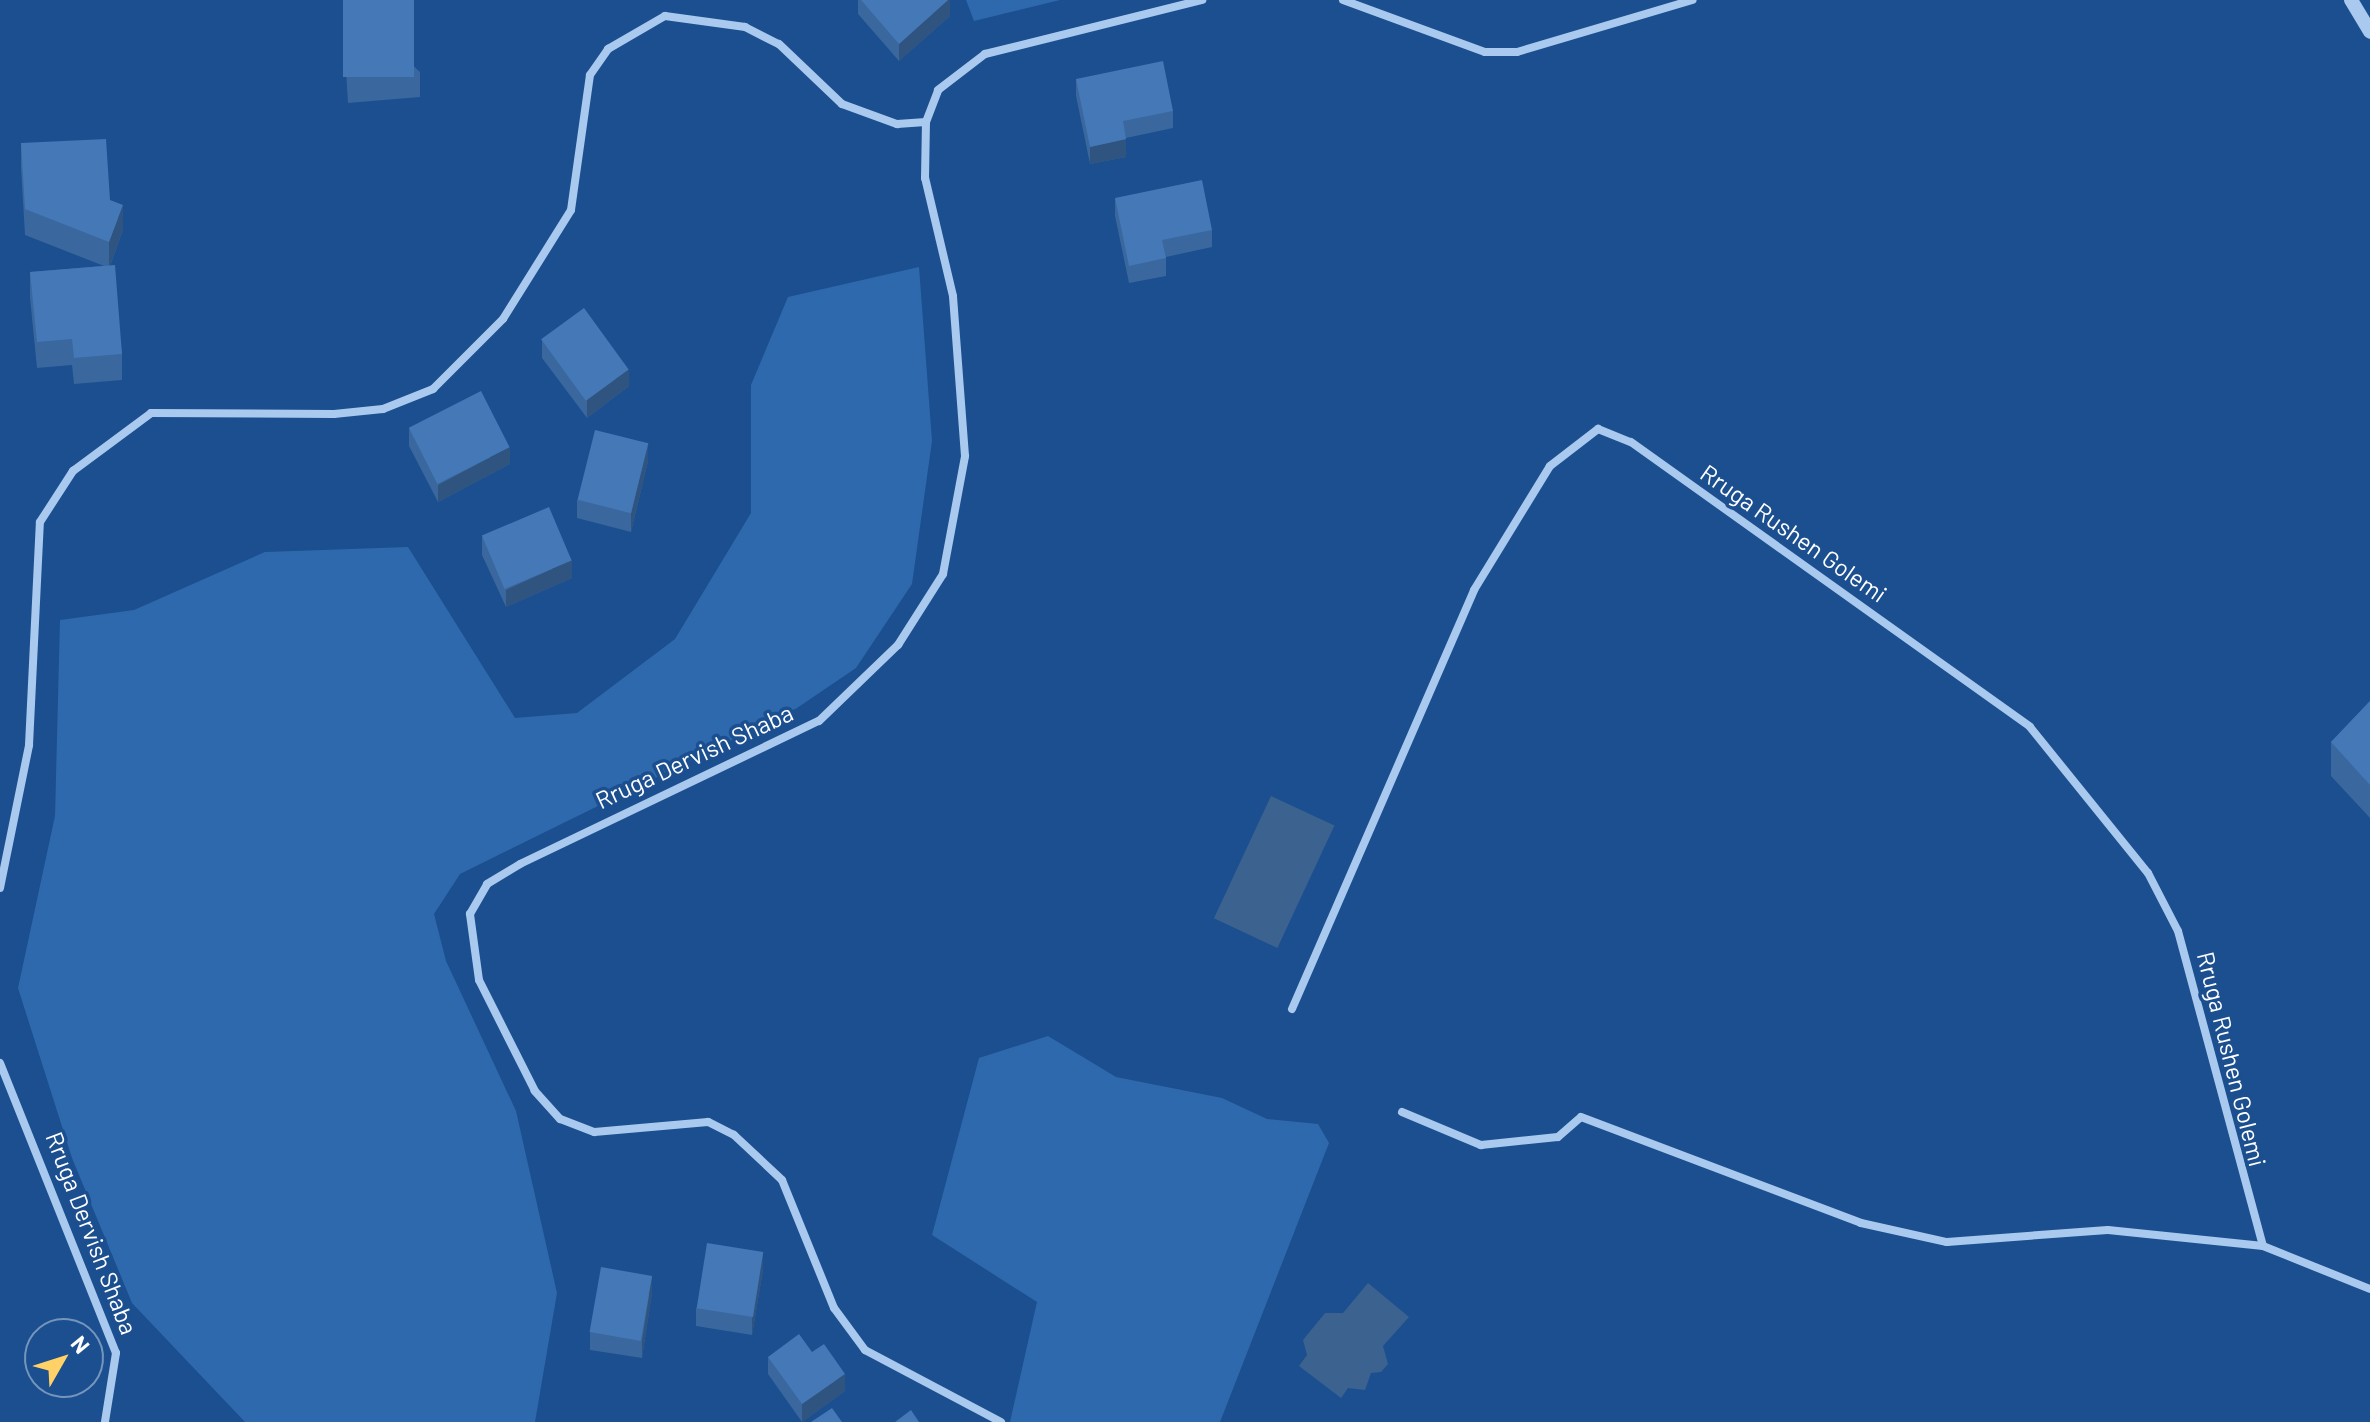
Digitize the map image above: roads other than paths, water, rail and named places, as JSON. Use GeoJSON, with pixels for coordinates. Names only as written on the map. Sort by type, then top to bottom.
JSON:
{"type":"FeatureCollection","features":[{"type":"Feature","properties":{"kind":"street","name":"Rruga Dervish Shaba"},"geometry":{"type":"LineString","coordinates":[[1001,1422],[865,1350],[834,1308],[782,1180],[734,1135],[708,1122],[594,1132],[560,1119],[535,1091],[479,980],[471,940],[470,914],[487,884],[819,721],[898,645],[943,574],[965,456],[962,377],[953,296],[925,178],[926,122],[938,90],[985,54],[1202,0]]}},
{"type":"Feature","properties":{"kind":"street"},"geometry":{"type":"LineString","coordinates":[[1343,0],[1485,52],[1517,52],[1692,0]]}},
{"type":"Feature","properties":{"kind":"street"},"geometry":{"type":"LineString","coordinates":[[2351,0],[2370,32]]}},
{"type":"Feature","properties":{"kind":"street"},"geometry":{"type":"LineString","coordinates":[[0,888],[29,745],[40,522],[73,471],[151,413],[334,414],[383,409],[433,389],[503,319],[571,210],[590,75],[608,49],[665,16],[745,27],[779,44],[842,104],[897,124],[926,122]]}},
{"type":"Feature","properties":{"kind":"street","name":"Rruga Rushen Golemi"},"geometry":{"type":"LineString","coordinates":[[1292,1009],[1474,590],[1550,466],[1598,429],[1631,442],[1993,696],[2030,727],[2104,814],[2148,873],[2178,931],[2263,1246]]}},
{"type":"Feature","properties":{"kind":"street","name":"Rruga Dervish Shaba"},"geometry":{"type":"LineString","coordinates":[[0,1063],[116,1353],[105,1422]]}},
{"type":"Feature","properties":{"kind":"street"},"geometry":{"type":"LineString","coordinates":[[1402,1112],[1481,1145],[1558,1137],[1581,1117],[1861,1223],[1947,1242],[2108,1230],[2263,1246],[2370,1289]]}}]}
